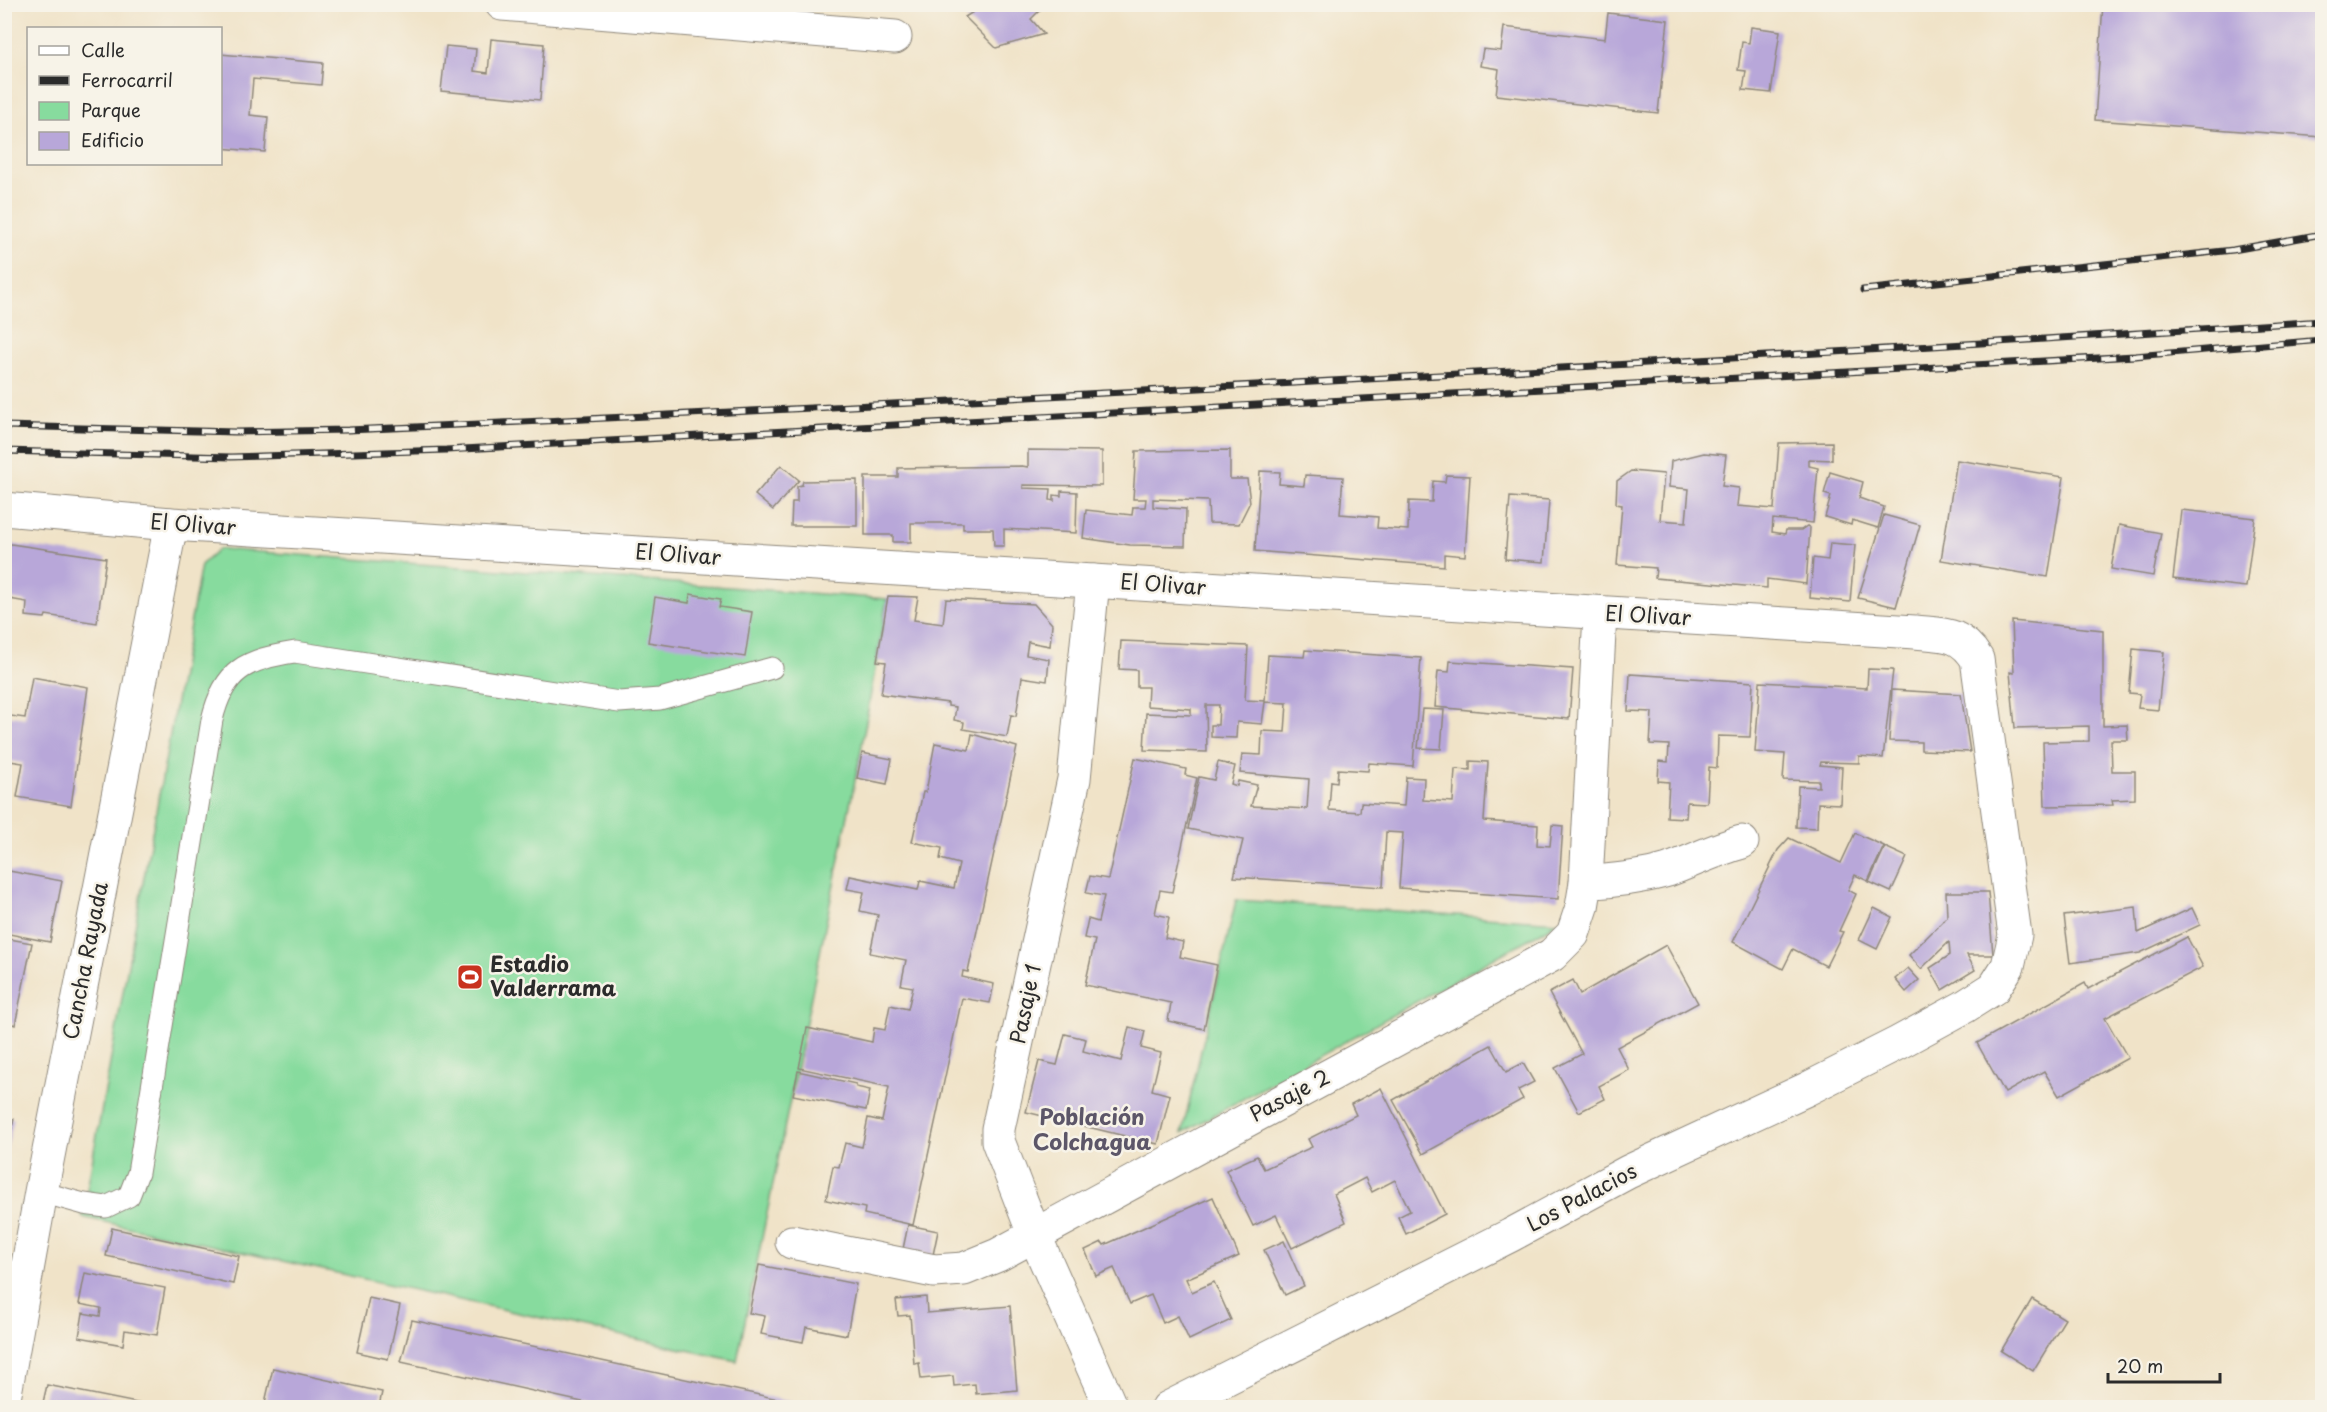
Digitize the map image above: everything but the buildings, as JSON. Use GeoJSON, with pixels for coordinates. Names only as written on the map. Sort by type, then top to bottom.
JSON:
{"type":"FeatureCollection","features":[{"type":"Feature","properties":{"kind":"street"},"geometry":{"type":"LineString","coordinates":[[502,4],[895,37]]}},
{"type":"Feature","properties":{"kind":"street","name":"El Olivar"},"geometry":{"type":"LineString","coordinates":[[4,509],[171,524],[1952,636],[1969,645],[1977,659],[2015,935],[2008,966],[1994,988]]}},
{"type":"Feature","properties":{"kind":"street","name":"Cancha Rayada"},"geometry":{"type":"LineString","coordinates":[[4,1399],[40,1192],[171,524]]}},
{"type":"Feature","properties":{"kind":"street","name":"Pasaje 1"},"geometry":{"type":"LineString","coordinates":[[1093,581],[1074,779],[998,1129],[1000,1148],[1034,1234],[1111,1407]]}},
{"type":"Feature","properties":{"kind":"street","name":"Pasaje 2"},"geometry":{"type":"LineString","coordinates":[[792,1242],[934,1271],[964,1269],[998,1255],[1552,955],[1573,934],[1582,907],[1586,883],[1600,614]]}},
{"type":"Feature","properties":{"kind":"street"},"geometry":{"type":"LineString","coordinates":[[1586,883],[1637,878],[1666,870],[1720,848],[1742,842]]}},
{"type":"Feature","properties":{"kind":"street","name":"Los Palacios"},"geometry":{"type":"LineString","coordinates":[[1168,1407],[1511,1236],[1628,1172],[1878,1054],[1994,988]]}},
{"type":"Feature","properties":{"kind":"lane"},"geometry":{"type":"LineString","coordinates":[[40,1192],[84,1204],[106,1207],[129,1196],[135,1180],[212,720],[217,698],[230,676],[261,658],[295,652],[619,702],[660,699],[771,668]]}},
{"type":"Feature","properties":{"kind":"green space","name":"Estadio Valderrama"},"geometry":{"type":"Polygon","coordinates":[[[219,549],[887,599],[861,751],[737,1361],[82,1217],[201,565],[219,549]]]}},
{"type":"Feature","properties":{"kind":"green space"},"geometry":{"type":"Polygon","coordinates":[[[1236,900],[1559,922],[1182,1133],[1236,900]]]}},
{"type":"Feature","properties":{"kind":"railway"},"geometry":{"type":"LineString","coordinates":[[1863,290],[2233,250],[2322,234]]}},
{"type":"Feature","properties":{"kind":"railway"},"geometry":{"type":"LineString","coordinates":[[4,426],[236,432],[348,430],[1335,381],[2322,321]]}},
{"type":"Feature","properties":{"kind":"railway"},"geometry":{"type":"LineString","coordinates":[[4,451],[231,457],[446,450],[2135,356],[2322,340]]}},
{"type":"Feature","properties":{"kind":"place","name":"Estadio Valderrama"},"geometry":{"type":"Point","coordinates":[470,977]}},
{"type":"Feature","properties":{"kind":"district","name":"Población Colchagua"},"geometry":{"type":"Point","coordinates":[1092,1130]}}]}
